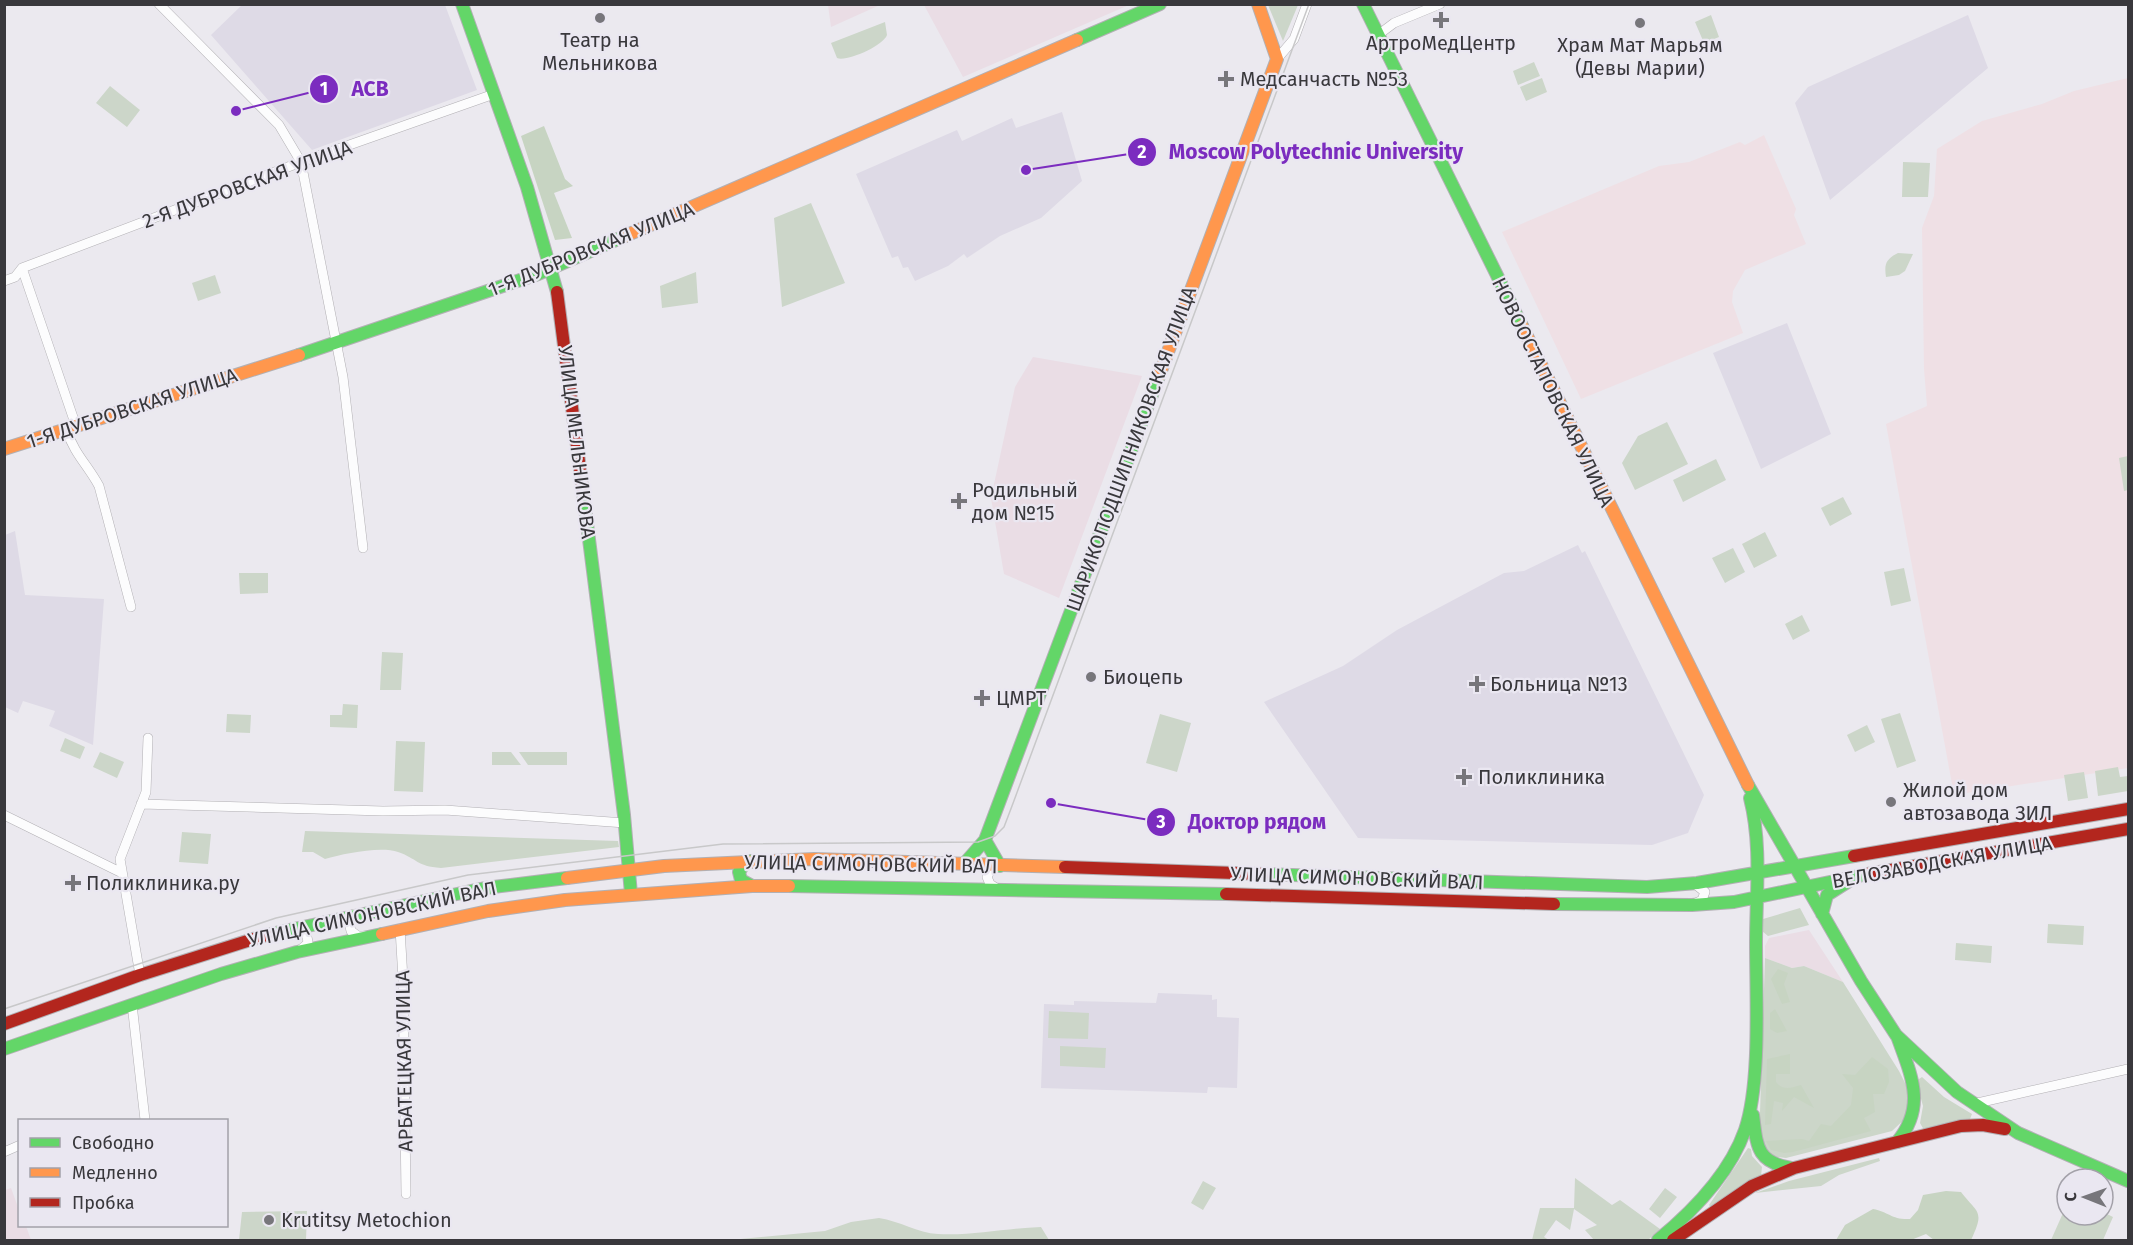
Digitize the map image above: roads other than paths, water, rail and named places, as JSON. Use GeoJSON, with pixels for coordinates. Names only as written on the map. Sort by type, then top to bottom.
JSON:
{"type":"FeatureCollection","features":[{"type":"Feature","properties":{"kind":"main road","name":"УЛИЦА МЕЛЬНИКОВА"},"geometry":{"type":"LineString","coordinates":[[462,4],[553,268],[559,299],[625,823],[631,894]]}},
{"type":"Feature","properties":{"kind":"main road","name":"1-Я ДУБРОВСКАЯ УЛИЦА"},"geometry":{"type":"LineString","coordinates":[[4,449],[336,343],[553,268],[1160,4]]}},
{"type":"Feature","properties":{"kind":"main road"},"geometry":{"type":"LineString","coordinates":[[1258,4],[1277,58]]}},
{"type":"Feature","properties":{"kind":"main road","name":"НОВООСТАПОВСКАЯ УЛИЦА"},"geometry":{"type":"LineString","coordinates":[[1363,4],[1744,778],[1806,887],[1896,1035]]}},
{"type":"Feature","properties":{"kind":"main road","name":"ШАРИКОПОДШИПНИКОВСКАЯ УЛИЦА"},"geometry":{"type":"LineString","coordinates":[[985,840],[1277,58]]}},
{"type":"Feature","properties":{"kind":"main road","name":"НОВООСТАПОВСКАЯ УЛИЦА"},"geometry":{"type":"LineString","coordinates":[[1744,778],[1758,832],[1757,985],[1753,1096]]}},
{"type":"Feature","properties":{"kind":"main road","name":"ВЕЛОЗАВОДСКАЯ УЛИЦА"},"geometry":{"type":"LineString","coordinates":[[1758,872],[2128,809]]}},
{"type":"Feature","properties":{"kind":"main road","name":"ВЕЛОЗАВОДСКАЯ УЛИЦА"},"geometry":{"type":"LineString","coordinates":[[1756,898],[1858,876],[2128,829]]}},
{"type":"Feature","properties":{"kind":"main road"},"geometry":{"type":"LineString","coordinates":[[964,864],[985,840],[1000,866]]}},
{"type":"Feature","properties":{"kind":"main road","name":"УЛИЦА СИМОНОВСКИЙ ВАЛ"},"geometry":{"type":"LineString","coordinates":[[4,1024],[235,943],[290,929],[485,888],[628,869],[814,859],[1598,887],[1691,883],[1758,872]]}},
{"type":"Feature","properties":{"kind":"main road"},"geometry":{"type":"LineString","coordinates":[[751,861],[744,864],[739,872],[741,880],[752,886]]}},
{"type":"Feature","properties":{"kind":"main road"},"geometry":{"type":"LineString","coordinates":[[1139,891],[1148,887],[1151,880],[1149,873],[1140,869]]}},
{"type":"Feature","properties":{"kind":"main road"},"geometry":{"type":"LineString","coordinates":[[1822,914],[1827,895],[1858,876]]}},
{"type":"Feature","properties":{"kind":"main road","name":"УЛИЦА СИМОНОВСКИЙ ВАЛ"},"geometry":{"type":"LineString","coordinates":[[4,1049],[221,974],[297,952],[400,928],[488,911],[631,894],[752,886],[1139,891],[1581,905],[1692,905],[1756,898]]}},
{"type":"Feature","properties":{"kind":"main road"},"geometry":{"type":"LineString","coordinates":[[1896,1035],[1944,1081],[1973,1104],[2018,1133],[2128,1181]]}},
{"type":"Feature","properties":{"kind":"main road"},"geometry":{"type":"LineString","coordinates":[[1896,1035],[1916,1103],[1911,1125],[1896,1143]]}},
{"type":"Feature","properties":{"kind":"main road"},"geometry":{"type":"LineString","coordinates":[[1753,1096],[1754,1138],[1757,1149],[1773,1165],[1794,1168]]}},
{"type":"Feature","properties":{"kind":"main road"},"geometry":{"type":"LineString","coordinates":[[1658,1240],[1696,1204],[1740,1143],[1753,1096]]}},
{"type":"Feature","properties":{"kind":"main road"},"geometry":{"type":"LineString","coordinates":[[1673,1240],[1752,1186],[1794,1168],[1961,1126],[1983,1125],[2018,1133]]}},
{"type":"Feature","properties":{"kind":"street"},"geometry":{"type":"LineString","coordinates":[[159,4],[279,125],[301,162],[343,377],[363,549]]}},
{"type":"Feature","properties":{"kind":"street","name":"ШАРИКОПОДШИПНИКОВСКАЯ УЛИЦА"},"geometry":{"type":"LineString","coordinates":[[1277,58],[1294,39],[1307,4]]}},
{"type":"Feature","properties":{"kind":"street"},"geometry":{"type":"LineString","coordinates":[[1378,35],[1394,23],[1440,4]]}},
{"type":"Feature","properties":{"kind":"street","name":"2-Я ДУБРОВСКАЯ УЛИЦА"},"geometry":{"type":"LineString","coordinates":[[4,281],[15,277],[22,268],[301,162],[494,94]]}},
{"type":"Feature","properties":{"kind":"street"},"geometry":{"type":"LineString","coordinates":[[22,268],[80,461],[99,486],[131,607]]}},
{"type":"Feature","properties":{"kind":"street"},"geometry":{"type":"LineString","coordinates":[[140,975],[120,859],[146,792],[148,738]]}},
{"type":"Feature","properties":{"kind":"street"},"geometry":{"type":"LineString","coordinates":[[141,804],[383,811],[445,810],[625,823]]}},
{"type":"Feature","properties":{"kind":"street"},"geometry":{"type":"LineString","coordinates":[[4,815],[122,873]]}},
{"type":"Feature","properties":{"kind":"street"},"geometry":{"type":"LineString","coordinates":[[999,889],[990,884],[987,877],[991,868],[1000,866]]}},
{"type":"Feature","properties":{"kind":"street"},"geometry":{"type":"LineString","coordinates":[[1691,883],[1700,885],[1705,892],[1702,900],[1692,905]]}},
{"type":"Feature","properties":{"kind":"street"},"geometry":{"type":"LineString","coordinates":[[359,913],[350,918],[349,927],[354,934],[364,936]]}},
{"type":"Feature","properties":{"kind":"street","name":"АРБАТЕЦКАЯ УЛИЦА"},"geometry":{"type":"LineString","coordinates":[[400,928],[403,979],[406,1194]]}},
{"type":"Feature","properties":{"kind":"street"},"geometry":{"type":"LineString","coordinates":[[290,929],[302,929],[308,936],[306,945],[297,952]]}},
{"type":"Feature","properties":{"kind":"street"},"geometry":{"type":"LineString","coordinates":[[132,1004],[145,1119]]}},
{"type":"Feature","properties":{"kind":"street"},"geometry":{"type":"LineString","coordinates":[[1973,1104],[2128,1069]]}},
{"type":"Feature","properties":{"kind":"street"},"geometry":{"type":"LineString","coordinates":[[4,1152],[18,1146]]}},
{"type":"Feature","properties":{"kind":"tram line"},"geometry":{"type":"LineString","coordinates":[[4,1009],[276,918],[468,875],[723,844],[978,842],[995,836],[1004,827],[1012,806],[1309,4]]}},
{"type":"Feature","properties":{"kind":"place","name":"Театр на Мельникова"},"geometry":{"type":"Point","coordinates":[600,18]}},
{"type":"Feature","properties":{"kind":"place","name":"АртроМедЦентр"},"geometry":{"type":"Point","coordinates":[1441,20]}},
{"type":"Feature","properties":{"kind":"place","name":"Храм Мат Марьям (Девы Марии)"},"geometry":{"type":"Point","coordinates":[1640,23]}},
{"type":"Feature","properties":{"kind":"place","name":"Медсанчасть №53"},"geometry":{"type":"Point","coordinates":[1226,79]}},
{"type":"Feature","properties":{"kind":"place","name":"АСВ"},"geometry":{"type":"Point","coordinates":[236,111]}},
{"type":"Feature","properties":{"kind":"place","name":"Moscow Polytechnic University"},"geometry":{"type":"Point","coordinates":[1026,170]}},
{"type":"Feature","properties":{"kind":"place","name":"Родильный дом №15"},"geometry":{"type":"Point","coordinates":[959,501]}},
{"type":"Feature","properties":{"kind":"place","name":"Биоцепь"},"geometry":{"type":"Point","coordinates":[1091,677]}},
{"type":"Feature","properties":{"kind":"place","name":"Больница №13"},"geometry":{"type":"Point","coordinates":[1477,684]}},
{"type":"Feature","properties":{"kind":"place","name":"ЦМРТ"},"geometry":{"type":"Point","coordinates":[982,698]}},
{"type":"Feature","properties":{"kind":"place","name":"Поликлиника"},"geometry":{"type":"Point","coordinates":[1464,777]}},
{"type":"Feature","properties":{"kind":"place","name":"Жилой дом автозавода ЗИЛ"},"geometry":{"type":"Point","coordinates":[1891,802]}},
{"type":"Feature","properties":{"kind":"place","name":"Доктор рядом"},"geometry":{"type":"Point","coordinates":[1051,803]}},
{"type":"Feature","properties":{"kind":"place","name":"Поликлиника.ру"},"geometry":{"type":"Point","coordinates":[73,883]}},
{"type":"Feature","properties":{"kind":"place","name":"Krutitsy Metochion"},"geometry":{"type":"Point","coordinates":[269,1220]}}]}
